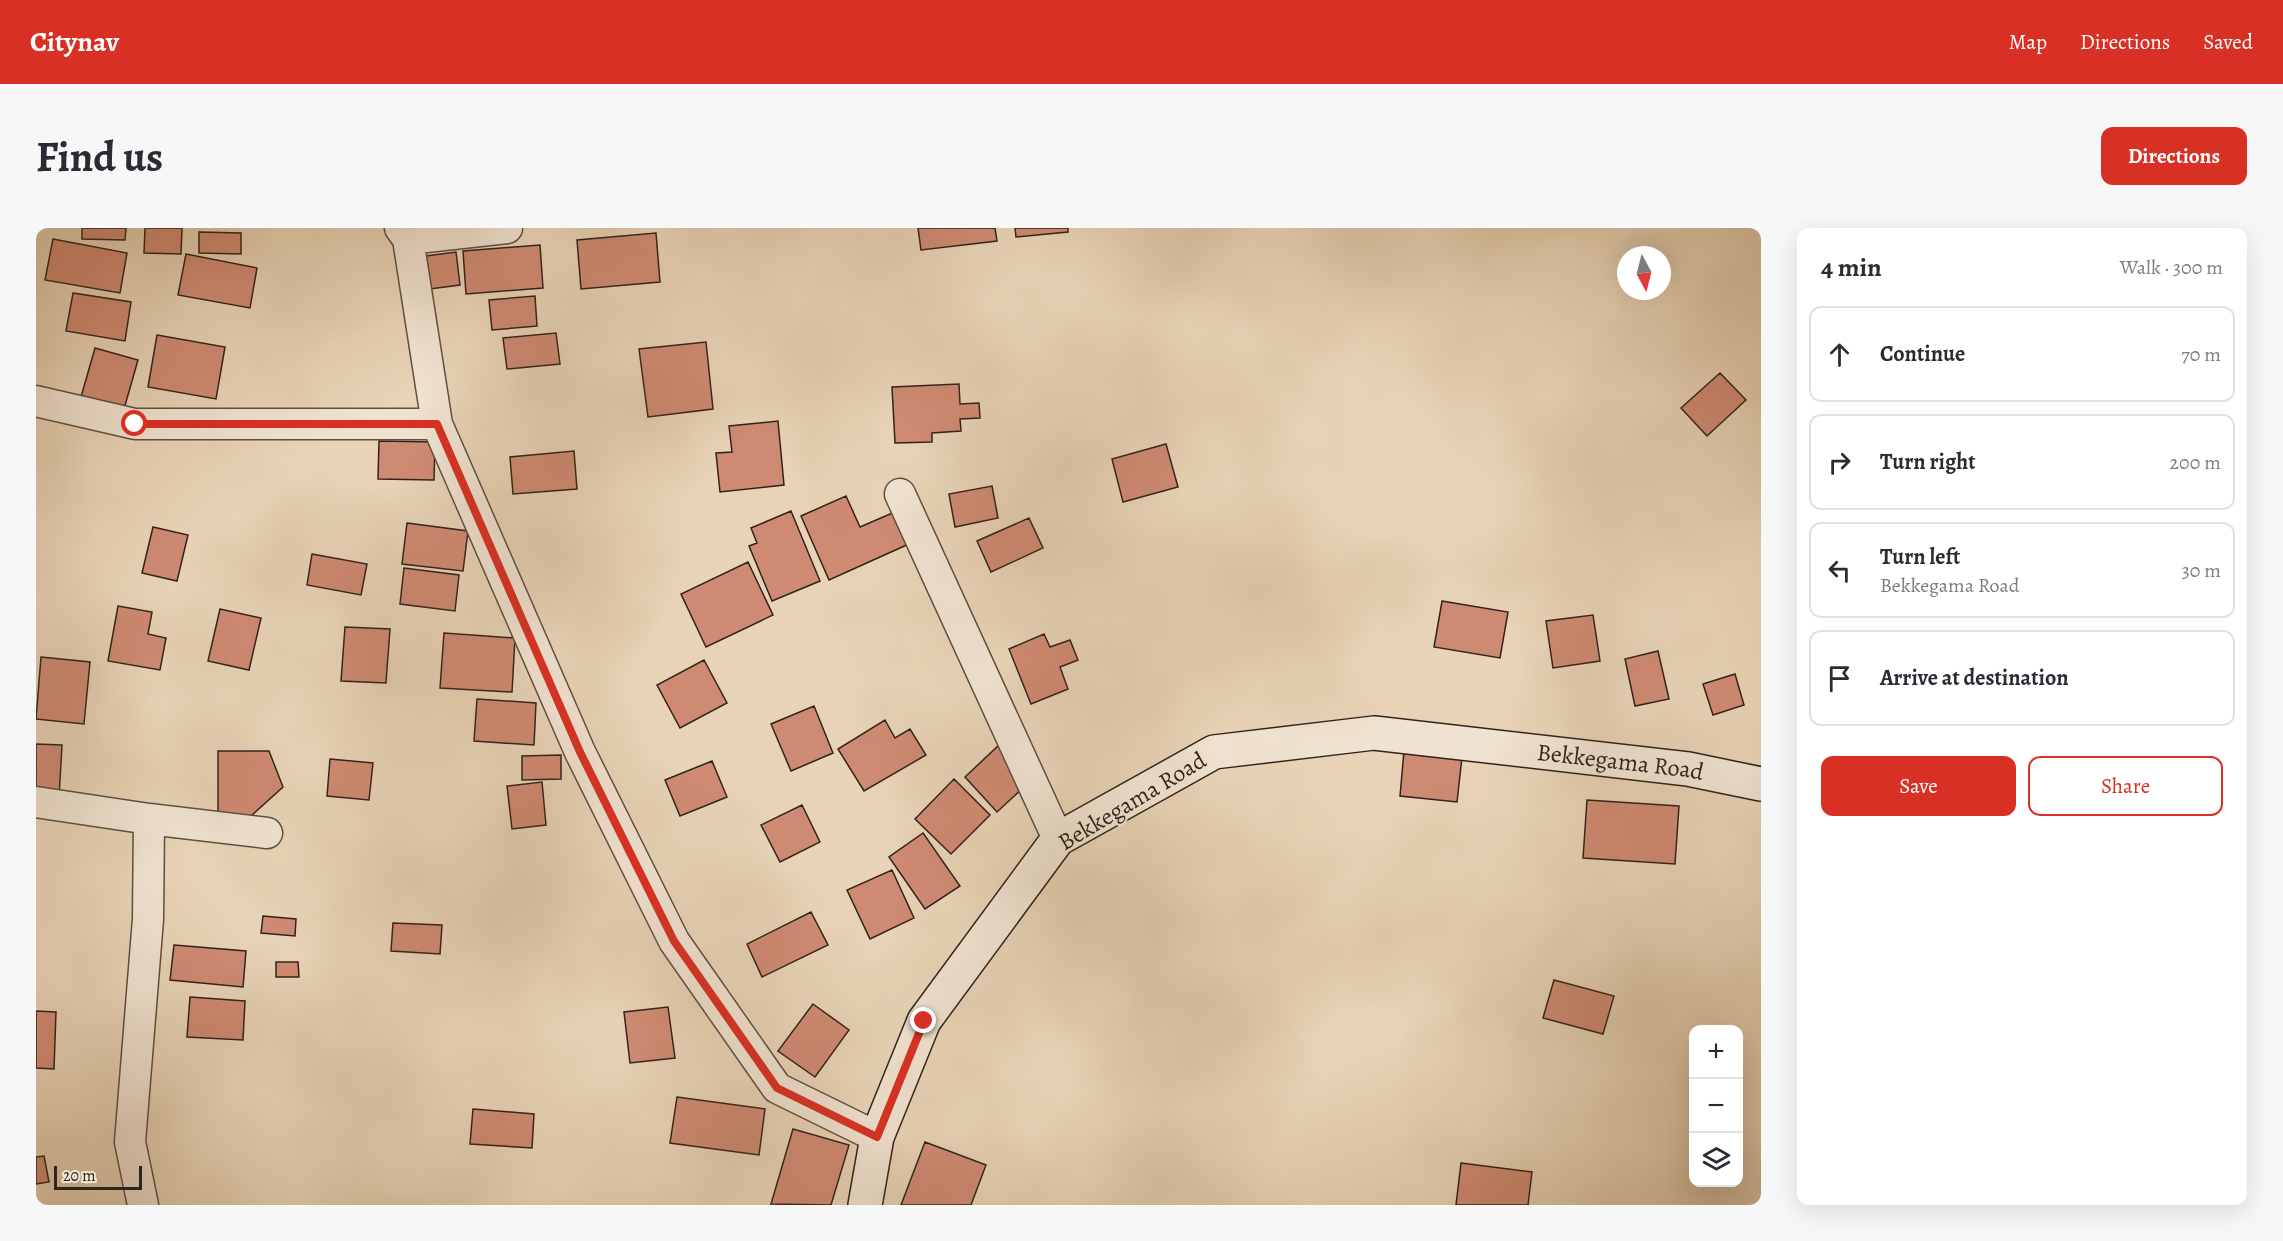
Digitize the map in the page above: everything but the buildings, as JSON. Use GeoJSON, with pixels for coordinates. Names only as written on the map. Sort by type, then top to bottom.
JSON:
{"type":"FeatureCollection","features":[{"type":"Feature","properties":{"kind":"street"},"geometry":{"type":"LineString","coordinates":[[507,228],[404,233],[437,424],[580,752],[674,941],[777,1088],[877,1137]]}},
{"type":"Feature","properties":{"kind":"street"},"geometry":{"type":"LineString","coordinates":[[36,401],[135,424],[437,424]]}},
{"type":"Feature","properties":{"kind":"street"},"geometry":{"type":"LineString","coordinates":[[900,494],[1058,839]]}},
{"type":"Feature","properties":{"kind":"street","name":"Bekkegama Road"},"geometry":{"type":"LineString","coordinates":[[865,1205],[877,1137],[924,1021],[1058,839],[1214,752],[1374,733],[1688,769],[1761,784]]}},
{"type":"Feature","properties":{"kind":"street"},"geometry":{"type":"LineString","coordinates":[[36,802],[149,819],[267,833]]}},
{"type":"Feature","properties":{"kind":"street"},"geometry":{"type":"LineString","coordinates":[[143,1205],[130,1142],[148,919],[149,819]]}},
{"type":"Feature","properties":{"kind":"route"},"geometry":{"type":"LineString","coordinates":[[135,424],[437,424],[580,752],[674,941],[777,1088],[877,1137],[924,1021]]}}]}
